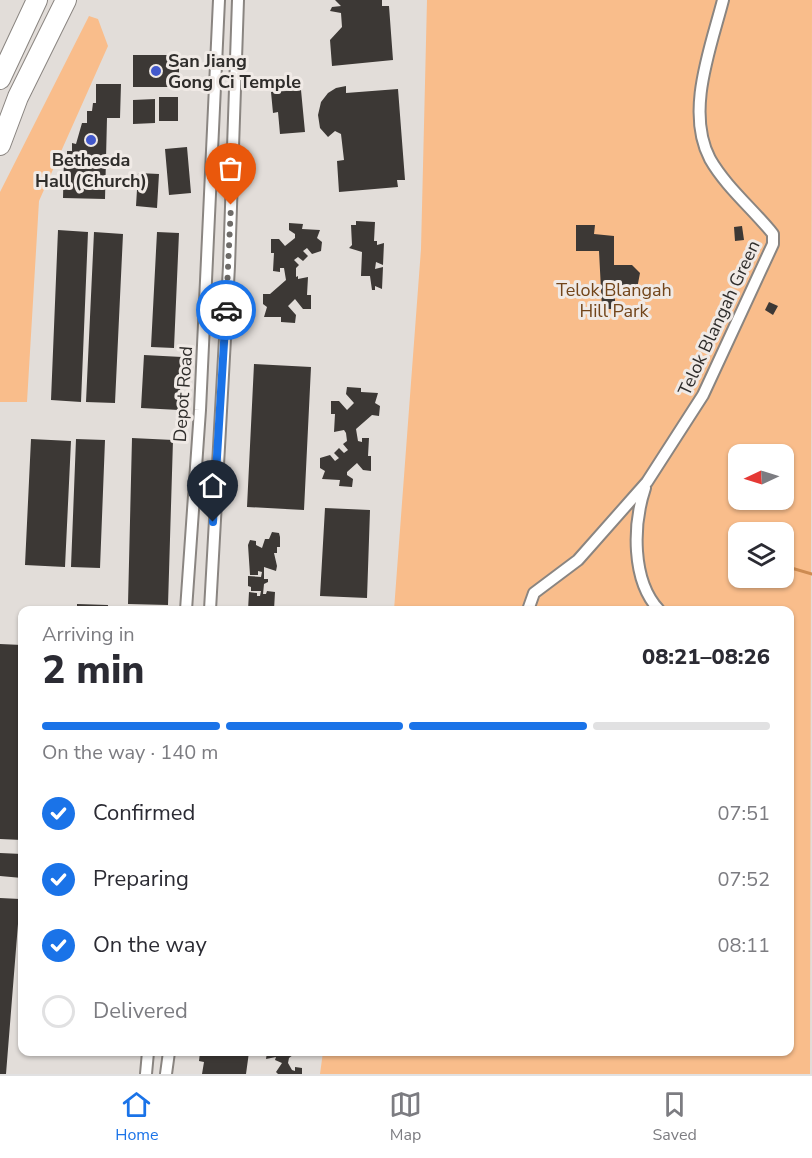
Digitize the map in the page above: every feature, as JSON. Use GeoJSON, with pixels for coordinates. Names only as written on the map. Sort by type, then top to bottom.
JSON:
{"type":"FeatureCollection","features":[{"type":"Feature","properties":{"kind":"highway"},"geometry":{"type":"LineString","coordinates":[[0,79],[37,0]]}},
{"type":"Feature","properties":{"kind":"highway"},"geometry":{"type":"LineString","coordinates":[[0,145],[18,97],[66,0]]}},
{"type":"Feature","properties":{"kind":"street","name":"Depot Road"},"geometry":{"type":"LineString","coordinates":[[186,606],[199,417],[219,0]]}},
{"type":"Feature","properties":{"kind":"street","name":"Depot Road"},"geometry":{"type":"LineString","coordinates":[[210,606],[229,266],[238,0]]}},
{"type":"Feature","properties":{"kind":"street","name":"Telok Blangah Green"},"geometry":{"type":"LineString","coordinates":[[529,606],[534,593],[578,560],[647,482],[703,395],[773,244],[772,234],[726,181],[710,158],[701,130],[700,102],[723,0]]}},
{"type":"Feature","properties":{"kind":"street","name":"Telok Blangah Green"},"geometry":{"type":"LineString","coordinates":[[647,482],[638,509],[636,537],[641,574],[657,606]]}},
{"type":"Feature","properties":{"kind":"street"},"geometry":{"type":"LineString","coordinates":[[146,1074],[148,1056]]}},
{"type":"Feature","properties":{"kind":"street"},"geometry":{"type":"LineString","coordinates":[[166,1074],[168,1056]]}},
{"type":"Feature","properties":{"kind":"green space","name":"Telok Blangah Hill Park"},"geometry":{"type":"Polygon","coordinates":[[[427,0],[812,0],[810,1074],[320,1074],[322,1056],[794,1056],[794,606],[394,606],[421,249],[427,0]]]}},
{"type":"Feature","properties":{"kind":"green space"},"geometry":{"type":"Polygon","coordinates":[[[89,16],[98,19],[108,46],[39,201],[27,402],[0,402],[0,192],[89,16]]]}},
{"type":"Feature","properties":{"kind":"building"},"geometry":{"type":"Polygon","coordinates":[[[335,0],[382,0],[382,6],[389,6],[393,60],[332,66],[330,40],[342,27],[341,13],[330,11],[332,7],[341,6],[335,0]]]}},
{"type":"Feature","properties":{"kind":"building","name":"San Jiang Gong Ci Temple"},"geometry":{"type":"Polygon","coordinates":[[[133,55],[179,55],[179,87],[133,87],[133,55]]]}},
{"type":"Feature","properties":{"kind":"building","name":"Bethesda Hall (Church)"},"geometry":{"type":"Polygon","coordinates":[[[96,84],[121,84],[120,118],[107,118],[105,199],[63,198],[64,156],[67,156],[67,151],[72,151],[72,143],[76,144],[82,123],[87,123],[87,111],[92,111],[93,103],[96,103],[96,84]]]}},
{"type":"Feature","properties":{"kind":"building"},"geometry":{"type":"Polygon","coordinates":[[[346,86],[346,93],[398,89],[405,180],[397,180],[398,187],[339,192],[337,161],[344,160],[341,134],[335,131],[328,137],[320,128],[318,115],[321,102],[328,93],[346,86]]]}},
{"type":"Feature","properties":{"kind":"building"},"geometry":{"type":"Polygon","coordinates":[[[301,90],[305,132],[280,134],[278,112],[273,113],[271,92],[301,90]]]}},
{"type":"Feature","properties":{"kind":"building"},"geometry":{"type":"Polygon","coordinates":[[[159,97],[178,97],[178,121],[159,121],[159,97]]]}},
{"type":"Feature","properties":{"kind":"building"},"geometry":{"type":"Polygon","coordinates":[[[155,99],[155,123],[133,124],[133,100],[155,99]]]}},
{"type":"Feature","properties":{"kind":"building"},"geometry":{"type":"Polygon","coordinates":[[[187,147],[191,193],[169,195],[165,149],[187,147]]]}},
{"type":"Feature","properties":{"kind":"building"},"geometry":{"type":"Polygon","coordinates":[[[138,173],[159,174],[157,208],[136,206],[138,173]]]}},
{"type":"Feature","properties":{"kind":"building"},"geometry":{"type":"Polygon","coordinates":[[[356,221],[375,222],[374,241],[377,241],[377,245],[384,243],[383,265],[376,262],[375,269],[383,267],[382,289],[375,286],[375,290],[372,290],[370,276],[361,276],[362,252],[349,248],[352,245],[351,225],[356,225],[356,221]]]}},
{"type":"Feature","properties":{"kind":"building"},"geometry":{"type":"Polygon","coordinates":[[[289,223],[303,224],[302,229],[320,230],[317,238],[322,242],[321,251],[312,254],[307,248],[303,251],[308,256],[303,261],[298,257],[294,260],[299,265],[296,268],[296,277],[298,276],[298,279],[308,277],[307,295],[311,295],[311,309],[303,309],[295,299],[288,306],[296,315],[295,323],[281,322],[281,317],[264,317],[267,307],[263,304],[263,294],[270,294],[286,280],[284,268],[280,268],[280,272],[273,271],[274,253],[271,253],[271,239],[279,239],[285,246],[295,238],[295,234],[289,230],[289,223]]]}},
{"type":"Feature","properties":{"kind":"building"},"geometry":{"type":"Polygon","coordinates":[[[576,225],[595,225],[594,234],[614,236],[614,265],[632,265],[640,273],[636,294],[615,295],[615,309],[602,309],[599,251],[576,251],[576,225]]]}},
{"type":"Feature","properties":{"kind":"building"},"geometry":{"type":"Polygon","coordinates":[[[742,226],[744,240],[735,241],[734,227],[742,226]]]}},
{"type":"Feature","properties":{"kind":"building"},"geometry":{"type":"Polygon","coordinates":[[[58,230],[88,232],[81,402],[51,400],[58,230]]]}},
{"type":"Feature","properties":{"kind":"building"},"geometry":{"type":"Polygon","coordinates":[[[94,232],[123,234],[115,403],[86,402],[94,232]]]}},
{"type":"Feature","properties":{"kind":"building"},"geometry":{"type":"Polygon","coordinates":[[[157,232],[179,233],[174,348],[151,347],[157,232]]]}},
{"type":"Feature","properties":{"kind":"building"},"geometry":{"type":"Polygon","coordinates":[[[769,302],[778,306],[773,315],[765,310],[769,302]]]}},
{"type":"Feature","properties":{"kind":"building"},"geometry":{"type":"Polygon","coordinates":[[[144,355],[182,357],[179,410],[141,408],[144,355]]]}},
{"type":"Feature","properties":{"kind":"building"},"geometry":{"type":"Polygon","coordinates":[[[254,364],[311,367],[304,510],[247,507],[254,364]]]}},
{"type":"Feature","properties":{"kind":"building"},"geometry":{"type":"Polygon","coordinates":[[[347,387],[361,388],[361,392],[378,393],[375,403],[380,406],[379,416],[372,415],[356,429],[358,441],[362,442],[362,438],[369,438],[368,456],[371,456],[371,471],[363,470],[357,463],[347,472],[347,475],[353,479],[352,487],[339,486],[340,480],[322,479],[325,471],[320,468],[320,458],[330,455],[335,461],[339,458],[334,453],[339,448],[344,453],[348,450],[343,444],[347,441],[346,433],[344,430],[334,432],[335,414],[331,414],[331,401],[339,401],[347,410],[354,403],[346,394],[347,387]]]}},
{"type":"Feature","properties":{"kind":"building"},"geometry":{"type":"Polygon","coordinates":[[[132,438],[173,440],[168,605],[128,604],[132,438]]]}},
{"type":"Feature","properties":{"kind":"building"},"geometry":{"type":"Polygon","coordinates":[[[31,439],[71,441],[65,567],[25,565],[31,439]]]}},
{"type":"Feature","properties":{"kind":"building"},"geometry":{"type":"Polygon","coordinates":[[[76,439],[105,440],[100,568],[71,567],[76,439]]]}},
{"type":"Feature","properties":{"kind":"building"},"geometry":{"type":"Polygon","coordinates":[[[325,508],[370,510],[367,598],[320,596],[325,508]]]}},
{"type":"Feature","properties":{"kind":"building"},"geometry":{"type":"Polygon","coordinates":[[[272,532],[279,533],[280,547],[277,547],[277,553],[274,553],[276,571],[264,567],[264,579],[268,579],[268,582],[264,584],[263,594],[267,591],[275,592],[274,606],[248,606],[249,592],[260,596],[261,591],[251,591],[251,587],[248,586],[248,576],[261,577],[262,572],[258,571],[258,575],[250,575],[248,545],[250,540],[256,541],[256,545],[262,548],[265,539],[269,539],[272,532]]]}},
{"type":"Feature","properties":{"kind":"building"},"geometry":{"type":"Polygon","coordinates":[[[77,604],[108,605],[108,606],[77,606],[77,604]]]}},
{"type":"Feature","properties":{"kind":"building"},"geometry":{"type":"Polygon","coordinates":[[[0,644],[18,645],[18,840],[0,839],[0,644]]]}},
{"type":"Feature","properties":{"kind":"building"},"geometry":{"type":"Polygon","coordinates":[[[0,853],[18,854],[18,878],[0,876],[0,853]]]}},
{"type":"Feature","properties":{"kind":"building"},"geometry":{"type":"Polygon","coordinates":[[[0,898],[18,899],[6,1074],[0,1074],[0,898]]]}},
{"type":"Feature","properties":{"kind":"building"},"geometry":{"type":"Polygon","coordinates":[[[200,1056],[248,1056],[246,1074],[202,1074],[204,1062],[199,1061],[200,1056]]]}},
{"type":"Feature","properties":{"kind":"building"},"geometry":{"type":"Polygon","coordinates":[[[266,1056],[292,1056],[288,1063],[292,1070],[295,1071],[295,1067],[302,1068],[302,1074],[278,1074],[276,1072],[282,1063],[275,1060],[276,1057],[266,1059],[266,1056]]]}},
{"type":"Feature","properties":{"kind":"waterway"},"geometry":{"type":"LineString","coordinates":[[794,569],[812,574]]}},
{"type":"Feature","properties":{"kind":"way so far"},"geometry":{"type":"LineString","coordinates":[[226,310],[231,205]]}},
{"type":"Feature","properties":{"kind":"place","name":"San Jiang Gong Ci Temple"},"geometry":{"type":"Point","coordinates":[156,71]}},
{"type":"Feature","properties":{"kind":"place","name":"Bethesda Hall (Church)"},"geometry":{"type":"Point","coordinates":[91,140]}},
{"type":"Feature","properties":{"kind":"route"},"geometry":{"type":"LineString","coordinates":[[213,522],[226,310]]}}]}
